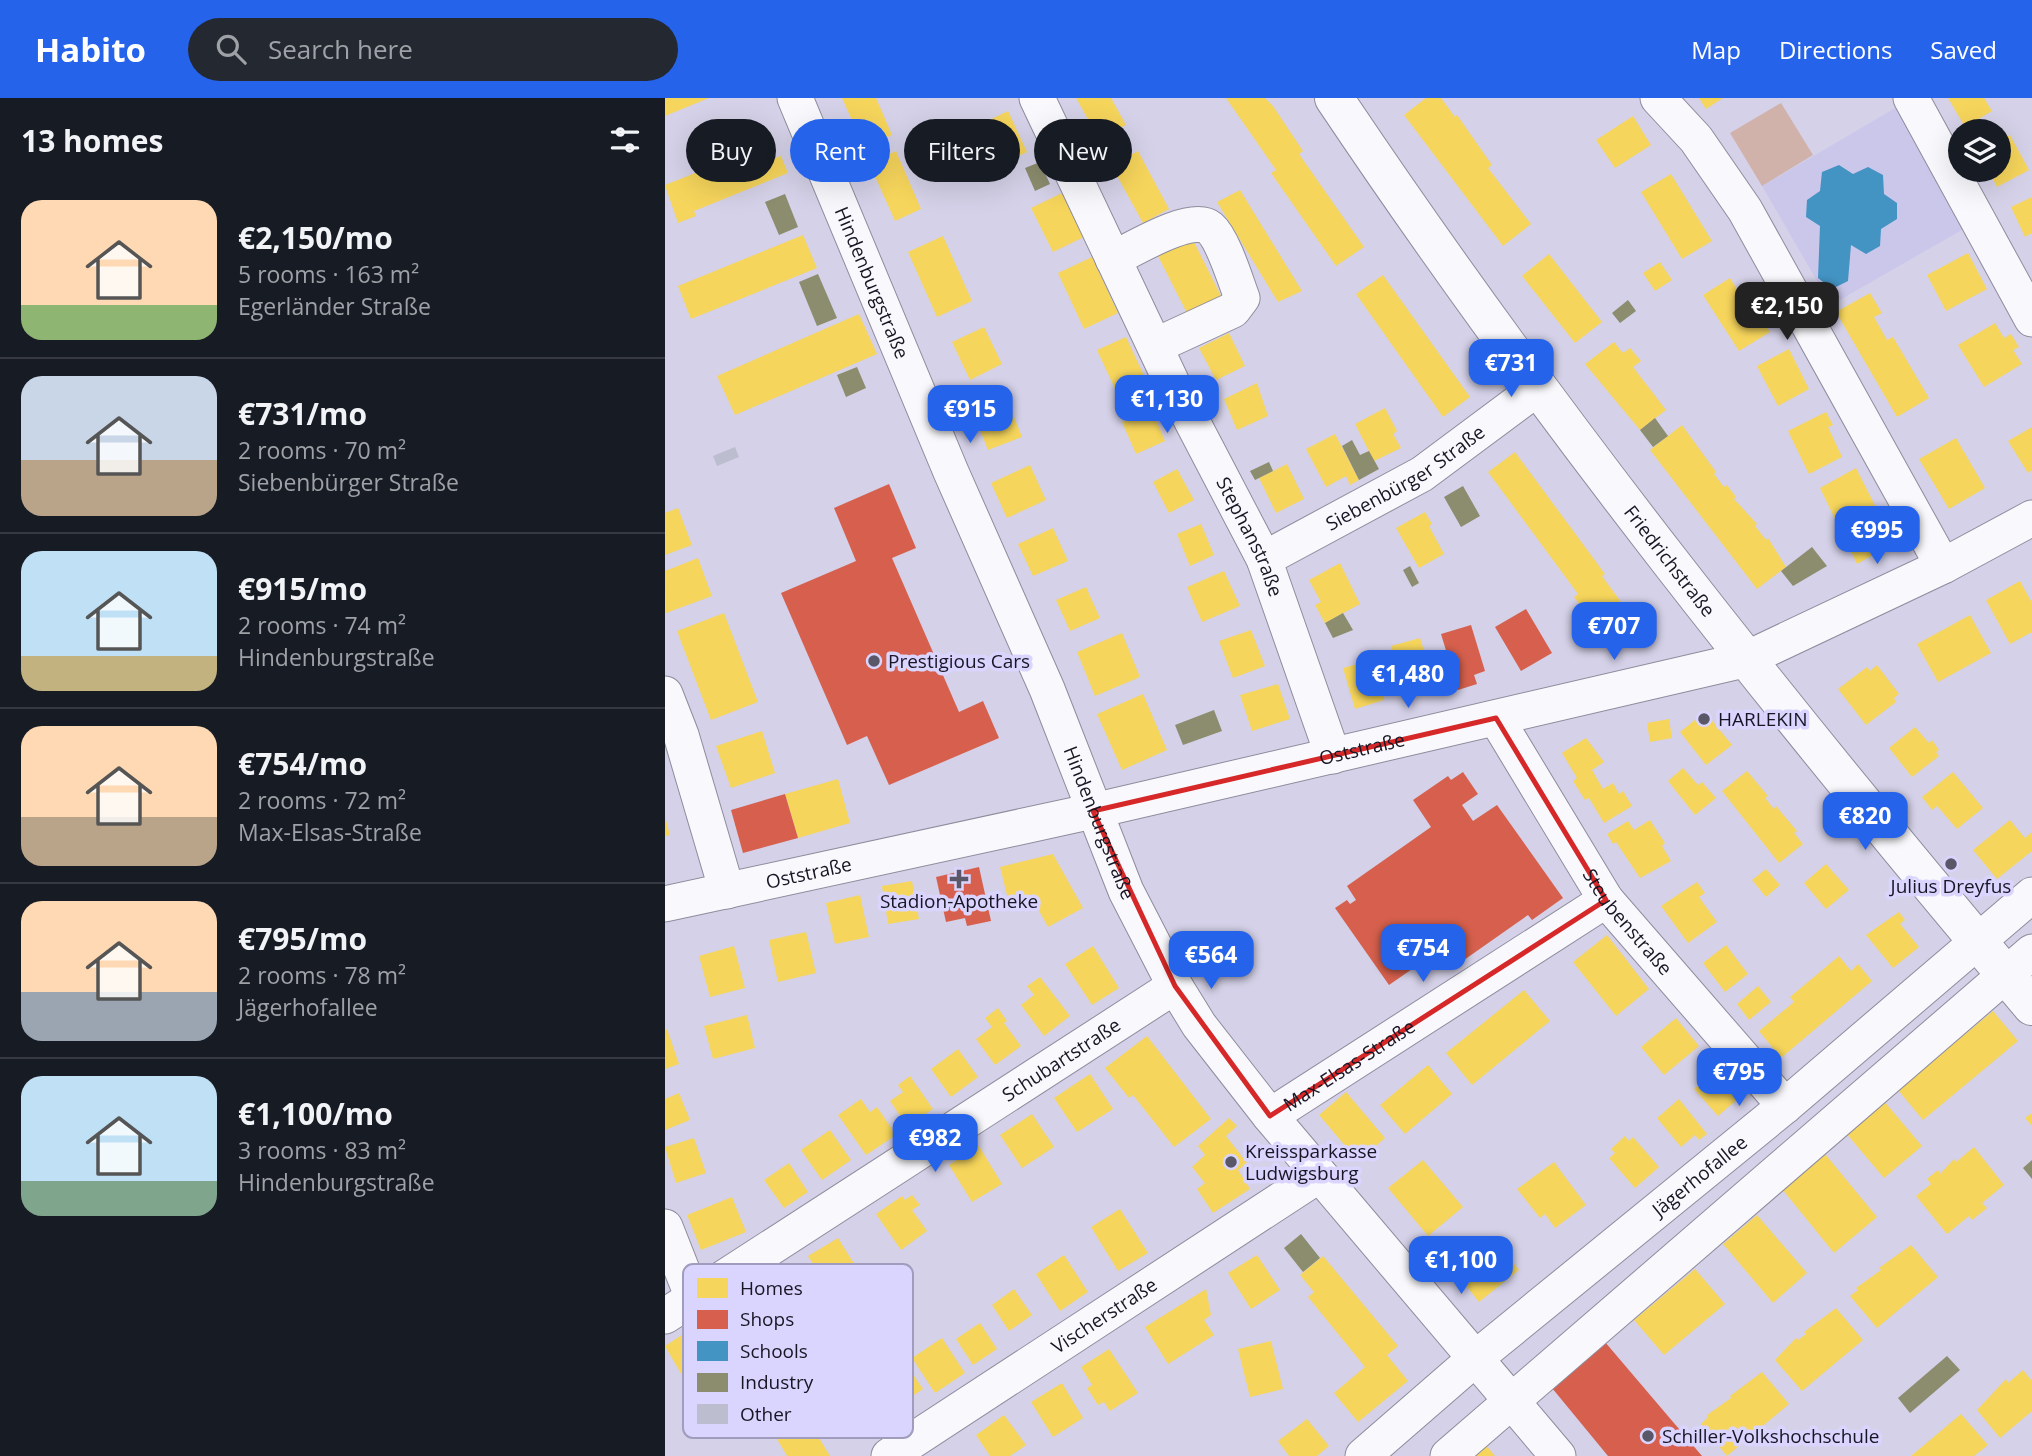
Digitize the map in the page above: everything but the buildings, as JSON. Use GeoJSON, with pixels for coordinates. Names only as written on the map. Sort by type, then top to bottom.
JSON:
{"type":"FeatureCollection","features":[{"type":"Feature","properties":{"kind":"main road","name":"Friedrichstraße"},"geometry":{"type":"LineString","coordinates":[[1334,98],[1615,494],[1744,660],[1978,941],[2019,964],[2032,1006]]}},
{"type":"Feature","properties":{"kind":"street","name":"Hindenburgstraße"},"geometry":{"type":"LineString","coordinates":[[795,98],[951,472],[1048,689],[1126,891],[1175,986],[1199,1025],[1270,1116],[1477,1357],[1558,1456]]}},
{"type":"Feature","properties":{"kind":"street","name":"Stephanstraße"},"geometry":{"type":"LineString","coordinates":[[1037,98],[1154,346],[1264,559],[1333,756]]}},
{"type":"Feature","properties":{"kind":"street"},"geometry":{"type":"LineString","coordinates":[[1658,98],[1696,139],[1745,210],[1943,566]]}},
{"type":"Feature","properties":{"kind":"street"},"geometry":{"type":"LineString","coordinates":[[1910,98],[2032,319]]}},
{"type":"Feature","properties":{"kind":"street"},"geometry":{"type":"LineString","coordinates":[[1113,258],[1174,229],[1199,223],[1211,229],[1229,264],[1242,298],[1233,310],[1154,346]]}},
{"type":"Feature","properties":{"kind":"street","name":"Siebenbürger Straße"},"geometry":{"type":"LineString","coordinates":[[1264,559],[1422,474],[1539,387]]}},
{"type":"Feature","properties":{"kind":"street","name":"Oststraße"},"geometry":{"type":"LineString","coordinates":[[665,904],[885,854],[1093,811],[1744,660],[1943,566],[2032,518]]}},
{"type":"Feature","properties":{"kind":"street"},"geometry":{"type":"LineString","coordinates":[[665,694],[681,735],[727,891]]}},
{"type":"Feature","properties":{"kind":"street","name":"Steubenstraße"},"geometry":{"type":"LineString","coordinates":[[1496,718],[1606,900],[1785,1106]]}},
{"type":"Feature","properties":{"kind":"street","name":"Jägerhofallee"},"geometry":{"type":"LineString","coordinates":[[1363,1456],[1477,1357],[1785,1106],[2032,895]]}},
{"type":"Feature","properties":{"kind":"street","name":"Max-Elsas-Straße"},"geometry":{"type":"LineString","coordinates":[[1270,1116],[1606,900]]}},
{"type":"Feature","properties":{"kind":"street"},"geometry":{"type":"LineString","coordinates":[[1448,1456],[2019,964]]}},
{"type":"Feature","properties":{"kind":"street","name":"Schubartstraße"},"geometry":{"type":"LineString","coordinates":[[745,1264],[1175,986]]}},
{"type":"Feature","properties":{"kind":"street","name":"Vischerstraße"},"geometry":{"type":"LineString","coordinates":[[889,1456],[1319,1175]]}},
{"type":"Feature","properties":{"kind":"street"},"geometry":{"type":"LineString","coordinates":[[665,1227],[679,1307]]}},
{"type":"Feature","properties":{"kind":"highlighted area"},"geometry":{"type":"Polygon","coordinates":[[[1496,718],[1606,900],[1270,1116],[1175,986],[1093,811],[1496,718]]]}},
{"type":"Feature","properties":{"kind":"shaded area"},"geometry":{"type":"Polygon","coordinates":[[[1781,103],[1813,155],[1762,186],[1730,133],[1781,103]]]}},
{"type":"Feature","properties":{"kind":"shaded area"},"geometry":{"type":"Polygon","coordinates":[[[1897,107],[1967,227],[1831,305],[1762,186],[1897,107]]]}},
{"type":"Feature","properties":{"kind":"place","name":"Prestigious Cars"},"geometry":{"type":"Point","coordinates":[874,661]}},
{"type":"Feature","properties":{"kind":"place","name":"HARLEKIN"},"geometry":{"type":"Point","coordinates":[1704,719]}},
{"type":"Feature","properties":{"kind":"place","name":"Julius Dreyfus"},"geometry":{"type":"Point","coordinates":[1951,864]}},
{"type":"Feature","properties":{"kind":"place","name":"Stadion-Apotheke"},"geometry":{"type":"Point","coordinates":[959,879]}},
{"type":"Feature","properties":{"kind":"place","name":"Kreissparkasse Ludwigsburg"},"geometry":{"type":"Point","coordinates":[1231,1162]}},
{"type":"Feature","properties":{"kind":"place","name":"Schiller-Volkshochschule"},"geometry":{"type":"Point","coordinates":[1648,1436]}}]}
